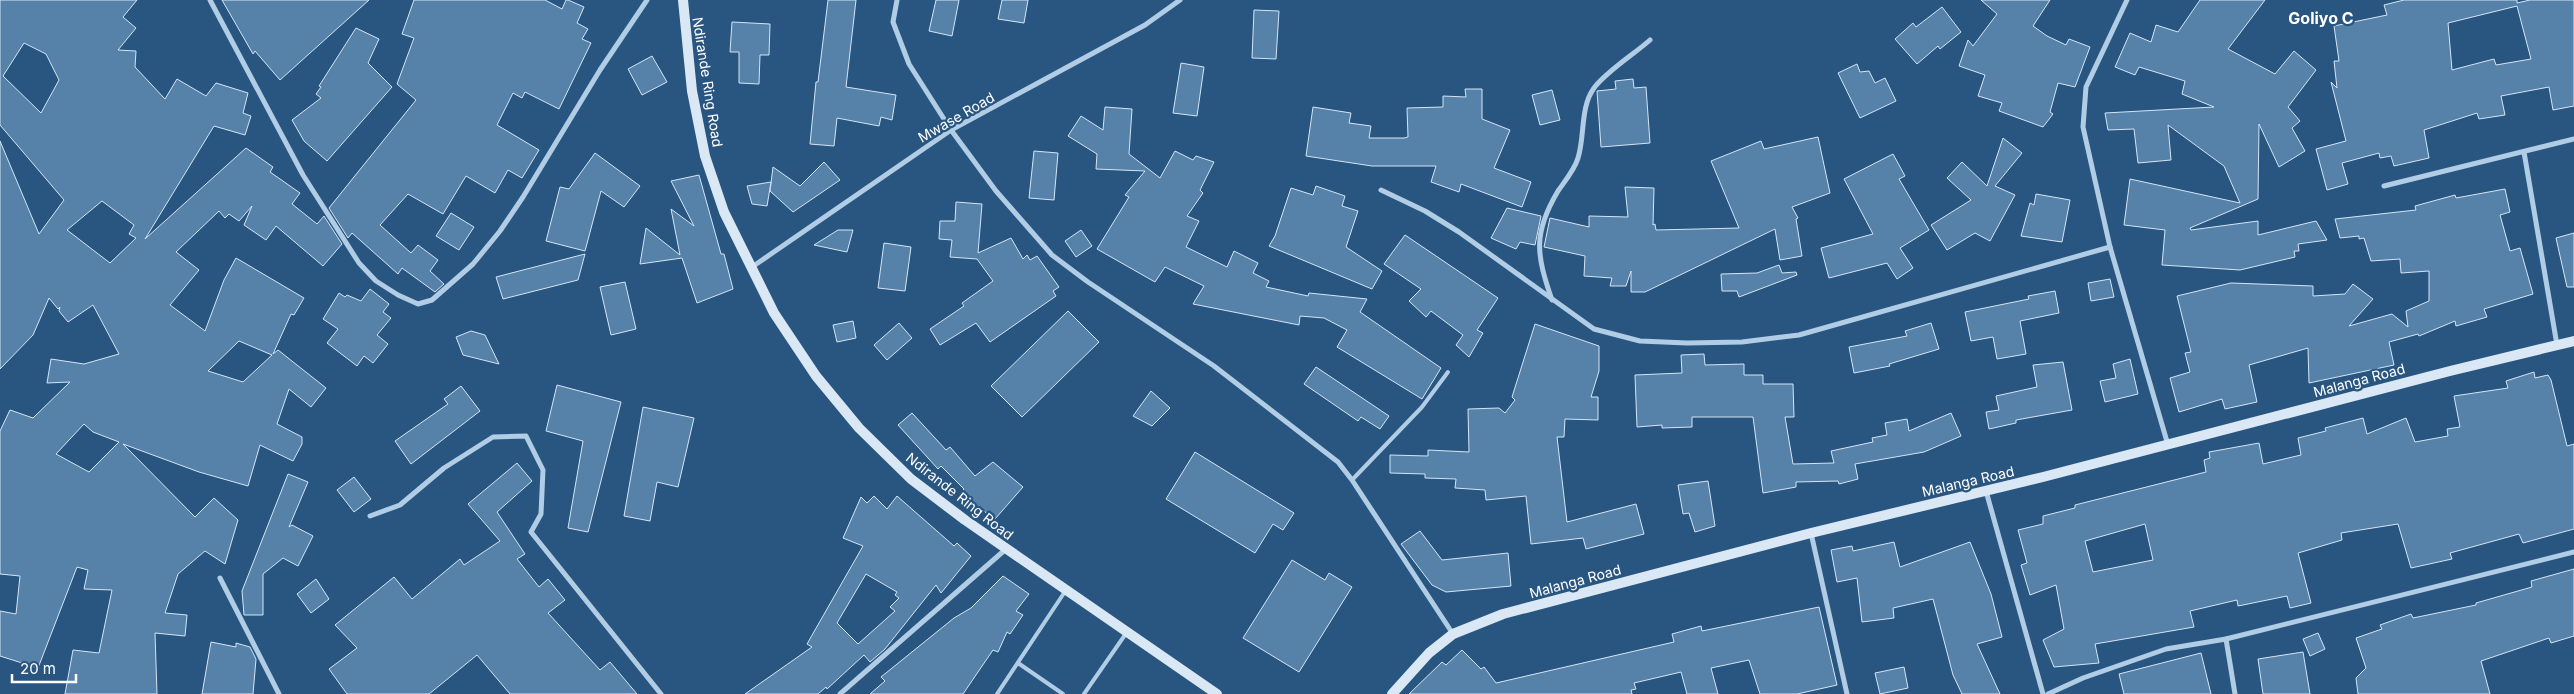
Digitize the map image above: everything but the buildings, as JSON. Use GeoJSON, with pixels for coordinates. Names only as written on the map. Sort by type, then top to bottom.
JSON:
{"type":"FeatureCollection","features":[{"type":"Feature","properties":{"kind":"street"},"geometry":{"type":"LineString","coordinates":[[210,0],[303,175],[359,263],[376,281],[398,295],[418,304],[432,300],[473,264],[500,231],[523,197],[600,70],[647,0]]}},
{"type":"Feature","properties":{"kind":"street","name":"Ndirande Ring Road"},"geometry":{"type":"LineString","coordinates":[[683,0],[692,91],[705,156],[724,212],[774,313],[816,376],[859,428],[911,479],[1006,549],[1217,694]]}},
{"type":"Feature","properties":{"kind":"street"},"geometry":{"type":"LineString","coordinates":[[897,0],[893,22],[909,64],[952,130],[996,191],[1052,255],[1088,282],[1214,366],[1338,462],[1352,480],[1453,634]]}},
{"type":"Feature","properties":{"kind":"street","name":"Mwase Road"},"geometry":{"type":"LineString","coordinates":[[752,267],[952,130],[1145,25],[1180,0]]}},
{"type":"Feature","properties":{"kind":"street"},"geometry":{"type":"LineString","coordinates":[[2127,0],[2086,87],[2083,127],[2110,247],[2168,445]]}},
{"type":"Feature","properties":{"kind":"street"},"geometry":{"type":"LineString","coordinates":[[1552,300],[1543,276],[1538,243],[1544,215],[1578,160],[1583,137],[1586,105],[1594,88],[1650,40]]}},
{"type":"Feature","properties":{"kind":"street"},"geometry":{"type":"LineString","coordinates":[[2384,186],[2574,139]]}},
{"type":"Feature","properties":{"kind":"street"},"geometry":{"type":"LineString","coordinates":[[2524,152],[2557,346]]}},
{"type":"Feature","properties":{"kind":"street"},"geometry":{"type":"LineString","coordinates":[[1381,190],[1425,211],[1459,232],[1594,329],[1640,341],[1687,343],[1742,342],[1799,335],[2110,247]]}},
{"type":"Feature","properties":{"kind":"street","name":"Malanga Road"},"geometry":{"type":"LineString","coordinates":[[1392,694],[1429,653],[1453,634],[1503,614],[1811,533],[1986,491],[2450,371],[2574,341]]}},
{"type":"Feature","properties":{"kind":"street"},"geometry":{"type":"LineString","coordinates":[[370,516],[400,505],[444,468],[493,437],[526,436],[543,470],[541,514],[531,532],[661,694]]}},
{"type":"Feature","properties":{"kind":"street"},"geometry":{"type":"LineString","coordinates":[[1986,491],[2043,694]]}},
{"type":"Feature","properties":{"kind":"street"},"geometry":{"type":"LineString","coordinates":[[1811,533],[1847,694]]}},
{"type":"Feature","properties":{"kind":"street"},"geometry":{"type":"LineString","coordinates":[[840,694],[1006,549]]}},
{"type":"Feature","properties":{"kind":"street"},"geometry":{"type":"LineString","coordinates":[[2048,694],[2083,678],[2166,649],[2226,639],[2574,552]]}},
{"type":"Feature","properties":{"kind":"street"},"geometry":{"type":"LineString","coordinates":[[220,578],[279,694]]}},
{"type":"Feature","properties":{"kind":"street"},"geometry":{"type":"LineString","coordinates":[[2226,639],[2235,694]]}},
{"type":"Feature","properties":{"kind":"lane"},"geometry":{"type":"LineString","coordinates":[[1352,480],[1422,407],[1448,372]]}},
{"type":"Feature","properties":{"kind":"lane"},"geometry":{"type":"LineString","coordinates":[[997,694],[1066,590]]}},
{"type":"Feature","properties":{"kind":"lane"},"geometry":{"type":"LineString","coordinates":[[1084,694],[1127,631]]}},
{"type":"Feature","properties":{"kind":"lane"},"geometry":{"type":"LineString","coordinates":[[1018,662],[1063,694]]}},
{"type":"Feature","properties":{"kind":"district","name":"Goliyo C"},"geometry":{"type":"Point","coordinates":[2321,18]}}]}
